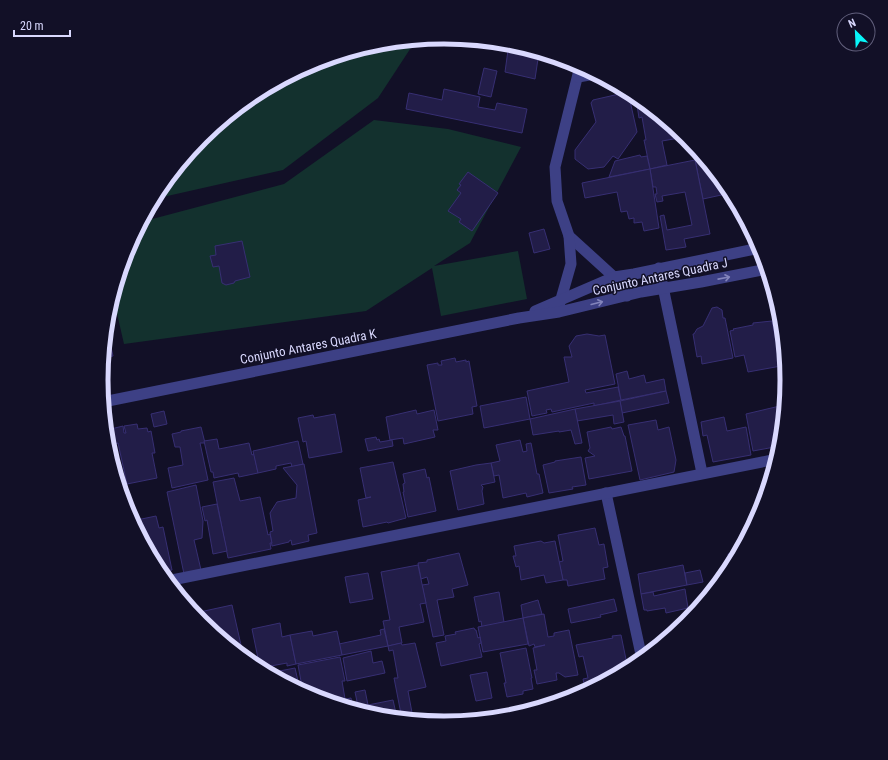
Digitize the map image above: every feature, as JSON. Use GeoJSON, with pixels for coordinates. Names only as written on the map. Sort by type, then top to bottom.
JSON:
{"type":"FeatureCollection","features":[{"type":"Feature","properties":{"kind":"street"},"geometry":{"type":"LineString","coordinates":[[559,307],[571,264],[570,236],[557,201],[555,167],[579,73]]}},
{"type":"Feature","properties":{"kind":"street"},"geometry":{"type":"LineString","coordinates":[[578,77],[586,76]]}},
{"type":"Feature","properties":{"kind":"street"},"geometry":{"type":"LineString","coordinates":[[570,236],[614,277],[626,296]]}},
{"type":"Feature","properties":{"kind":"street","name":"Conjunto Antares Quadra J"},"geometry":{"type":"LineString","coordinates":[[559,307],[614,277],[753,249]]}},
{"type":"Feature","properties":{"kind":"street"},"geometry":{"type":"LineString","coordinates":[[659,268],[702,473]]}},
{"type":"Feature","properties":{"kind":"street","name":"Conjunto Antares Quadra J"},"geometry":{"type":"LineString","coordinates":[[559,307],[761,270]]}},
{"type":"Feature","properties":{"kind":"street","name":"Conjunto Antares Quadra K"},"geometry":{"type":"LineString","coordinates":[[109,401],[519,318],[559,307]]}},
{"type":"Feature","properties":{"kind":"street"},"geometry":{"type":"LineString","coordinates":[[173,579],[771,460]]}},
{"type":"Feature","properties":{"kind":"street"},"geometry":{"type":"LineString","coordinates":[[606,493],[641,653]]}},
{"type":"Feature","properties":{"kind":"green space"},"geometry":{"type":"Polygon","coordinates":[[[412,46],[378,98],[283,170],[162,197],[177,175],[206,142],[239,113],[276,89],[315,70],[357,55],[378,50],[412,46]]]}},
{"type":"Feature","properties":{"kind":"green space"},"geometry":{"type":"Polygon","coordinates":[[[374,120],[448,129],[521,147],[470,243],[434,266],[518,251],[527,299],[441,316],[432,268],[366,311],[124,344],[116,307],[126,272],[149,220],[284,184],[374,120]]]}},
{"type":"Feature","properties":{"kind":"building"},"geometry":{"type":"Polygon","coordinates":[[[508,50],[538,57],[535,79],[505,72],[508,50]]]}},
{"type":"Feature","properties":{"kind":"building"},"geometry":{"type":"Polygon","coordinates":[[[484,68],[497,71],[491,97],[478,94],[484,68]]]}},
{"type":"Feature","properties":{"kind":"building"},"geometry":{"type":"Polygon","coordinates":[[[444,89],[480,97],[478,107],[495,110],[497,103],[527,109],[522,133],[406,109],[409,93],[442,100],[444,89]]]}},
{"type":"Feature","properties":{"kind":"building"},"geometry":{"type":"Polygon","coordinates":[[[620,94],[630,100],[637,132],[618,159],[613,156],[604,167],[588,169],[575,159],[575,150],[596,122],[591,103],[593,100],[620,94]]]}},
{"type":"Feature","properties":{"kind":"building"},"geometry":{"type":"Polygon","coordinates":[[[637,105],[649,113],[678,138],[662,141],[667,165],[650,169],[644,140],[646,140],[642,117],[639,118],[637,105]]]}},
{"type":"Feature","properties":{"kind":"building"},"geometry":{"type":"Polygon","coordinates":[[[640,155],[641,157],[647,156],[650,169],[609,177],[615,161],[640,155]]]}},
{"type":"Feature","properties":{"kind":"building"},"geometry":{"type":"Polygon","coordinates":[[[698,159],[724,194],[703,199],[695,160],[698,159]]]}},
{"type":"Feature","properties":{"kind":"building"},"geometry":{"type":"Polygon","coordinates":[[[695,160],[710,234],[684,239],[686,247],[666,250],[660,216],[664,215],[667,230],[692,225],[685,192],[662,196],[663,201],[657,202],[655,194],[657,194],[656,187],[653,187],[650,169],[695,160]]]}},
{"type":"Feature","properties":{"kind":"building"},"geometry":{"type":"Polygon","coordinates":[[[650,169],[659,228],[644,231],[642,222],[634,223],[634,218],[629,219],[627,211],[621,212],[617,192],[585,198],[582,183],[650,169]]]}},
{"type":"Feature","properties":{"kind":"building"},"geometry":{"type":"Polygon","coordinates":[[[468,172],[498,193],[472,231],[459,222],[461,219],[448,211],[461,193],[457,190],[461,185],[459,184],[468,172]]]}},
{"type":"Feature","properties":{"kind":"building"},"geometry":{"type":"Polygon","coordinates":[[[544,229],[550,249],[534,253],[529,233],[544,229]]]}},
{"type":"Feature","properties":{"kind":"building"},"geometry":{"type":"Polygon","coordinates":[[[242,241],[250,277],[226,285],[222,283],[219,266],[213,267],[210,256],[216,255],[215,246],[242,241]]]}},
{"type":"Feature","properties":{"kind":"building"},"geometry":{"type":"Polygon","coordinates":[[[717,307],[722,310],[723,318],[725,318],[733,358],[702,364],[701,356],[697,357],[693,334],[697,329],[703,326],[712,308],[717,307]]]}},
{"type":"Feature","properties":{"kind":"building"},"geometry":{"type":"Polygon","coordinates":[[[772,321],[779,354],[779,366],[748,372],[744,355],[735,357],[730,331],[753,325],[753,323],[772,321]]]}},
{"type":"Feature","properties":{"kind":"building"},"geometry":{"type":"Polygon","coordinates":[[[587,334],[599,336],[605,335],[615,384],[585,390],[586,393],[618,387],[621,400],[594,406],[594,403],[552,412],[551,409],[546,410],[547,413],[532,416],[527,391],[569,382],[564,357],[572,357],[569,346],[576,336],[587,334]]]}},
{"type":"Feature","properties":{"kind":"building"},"geometry":{"type":"Polygon","coordinates":[[[110,344],[113,356],[109,357],[110,344]]]}},
{"type":"Feature","properties":{"kind":"building"},"geometry":{"type":"Polygon","coordinates":[[[455,358],[456,362],[466,360],[466,362],[469,361],[477,406],[472,407],[473,414],[438,421],[427,365],[438,363],[438,365],[442,365],[441,361],[455,358]]]}},
{"type":"Feature","properties":{"kind":"building"},"geometry":{"type":"Polygon","coordinates":[[[627,371],[629,379],[644,375],[646,383],[664,379],[666,391],[621,400],[616,374],[627,371]]]}},
{"type":"Feature","properties":{"kind":"building"},"geometry":{"type":"Polygon","coordinates":[[[666,391],[669,403],[622,413],[620,401],[666,391]]]}},
{"type":"Feature","properties":{"kind":"building"},"geometry":{"type":"Polygon","coordinates":[[[526,397],[530,419],[484,428],[480,406],[526,397]]]}},
{"type":"Feature","properties":{"kind":"building"},"geometry":{"type":"Polygon","coordinates":[[[620,401],[624,422],[614,424],[613,415],[577,421],[575,409],[620,401]]]}},
{"type":"Feature","properties":{"kind":"building"},"geometry":{"type":"Polygon","coordinates":[[[779,406],[774,447],[753,451],[746,414],[779,406]]]}},
{"type":"Feature","properties":{"kind":"building"},"geometry":{"type":"Polygon","coordinates":[[[575,409],[582,443],[575,444],[571,430],[533,435],[530,419],[575,409]]]}},
{"type":"Feature","properties":{"kind":"building"},"geometry":{"type":"Polygon","coordinates":[[[416,410],[417,414],[434,410],[438,430],[433,430],[435,437],[404,444],[403,438],[390,440],[386,417],[416,410]]]}},
{"type":"Feature","properties":{"kind":"building"},"geometry":{"type":"Polygon","coordinates":[[[164,411],[167,424],[154,427],[151,414],[164,411]]]}},
{"type":"Feature","properties":{"kind":"building"},"geometry":{"type":"Polygon","coordinates":[[[335,414],[342,452],[309,458],[306,441],[303,442],[298,418],[313,415],[314,418],[335,414]]]}},
{"type":"Feature","properties":{"kind":"building"},"geometry":{"type":"Polygon","coordinates":[[[724,417],[727,431],[746,427],[751,455],[713,462],[707,435],[703,436],[701,422],[724,417]]]}},
{"type":"Feature","properties":{"kind":"building"},"geometry":{"type":"Polygon","coordinates":[[[656,420],[658,430],[669,427],[676,460],[674,472],[640,480],[628,425],[656,420]]]}},
{"type":"Feature","properties":{"kind":"building"},"geometry":{"type":"Polygon","coordinates":[[[137,424],[138,429],[147,428],[148,432],[151,431],[155,453],[152,453],[157,478],[127,484],[118,443],[114,444],[112,429],[123,426],[124,433],[126,433],[124,426],[137,424]]]}},
{"type":"Feature","properties":{"kind":"building"},"geometry":{"type":"Polygon","coordinates":[[[201,427],[205,443],[200,443],[208,480],[172,488],[168,468],[183,465],[180,447],[175,447],[172,434],[201,427]]]}},
{"type":"Feature","properties":{"kind":"building"},"geometry":{"type":"Polygon","coordinates":[[[611,427],[612,429],[621,427],[625,436],[632,471],[589,479],[585,458],[595,456],[588,451],[590,448],[587,432],[611,427]]]}},
{"type":"Feature","properties":{"kind":"building"},"geometry":{"type":"Polygon","coordinates":[[[376,437],[380,442],[392,440],[393,446],[368,451],[365,439],[376,437]]]}},
{"type":"Feature","properties":{"kind":"building"},"geometry":{"type":"Polygon","coordinates":[[[217,439],[219,449],[249,443],[252,455],[254,454],[258,473],[239,477],[238,473],[214,478],[213,472],[211,472],[204,441],[217,439]]]}},
{"type":"Feature","properties":{"kind":"building"},"geometry":{"type":"Polygon","coordinates":[[[520,440],[523,452],[527,451],[526,444],[531,443],[537,474],[539,474],[543,493],[527,497],[526,493],[503,498],[499,475],[494,476],[491,463],[500,461],[496,445],[520,440]]]}},
{"type":"Feature","properties":{"kind":"building"},"geometry":{"type":"Polygon","coordinates":[[[298,441],[303,464],[292,467],[291,463],[276,466],[276,469],[258,473],[253,451],[298,441]]]}},
{"type":"Feature","properties":{"kind":"building"},"geometry":{"type":"Polygon","coordinates":[[[581,457],[586,485],[549,493],[543,465],[555,461],[581,457]]]}},
{"type":"Feature","properties":{"kind":"building"},"geometry":{"type":"Polygon","coordinates":[[[393,462],[406,518],[388,523],[363,527],[358,500],[371,497],[366,498],[360,468],[393,462]]]}},
{"type":"Feature","properties":{"kind":"building"},"geometry":{"type":"Polygon","coordinates":[[[491,463],[495,482],[481,485],[483,487],[482,491],[484,504],[458,510],[450,471],[491,463]]]}},
{"type":"Feature","properties":{"kind":"building"},"geometry":{"type":"Polygon","coordinates":[[[304,464],[317,533],[308,535],[309,541],[292,545],[291,540],[289,542],[272,546],[270,532],[273,531],[270,513],[277,502],[296,498],[297,485],[283,468],[304,464]]]}},
{"type":"Feature","properties":{"kind":"building"},"geometry":{"type":"Polygon","coordinates":[[[425,469],[427,478],[429,477],[436,511],[408,517],[403,492],[403,484],[405,483],[403,474],[425,469]]]}},
{"type":"Feature","properties":{"kind":"building"},"geometry":{"type":"Polygon","coordinates":[[[234,478],[240,501],[260,497],[268,535],[270,534],[272,543],[270,543],[271,549],[228,558],[213,482],[234,478]]]}},
{"type":"Feature","properties":{"kind":"building"},"geometry":{"type":"Polygon","coordinates":[[[196,485],[203,521],[202,538],[194,540],[201,570],[184,574],[167,492],[196,485]]]}},
{"type":"Feature","properties":{"kind":"building"},"geometry":{"type":"Polygon","coordinates":[[[217,504],[227,551],[213,554],[207,520],[205,521],[202,507],[217,504]]]}},
{"type":"Feature","properties":{"kind":"building"},"geometry":{"type":"Polygon","coordinates":[[[156,516],[159,528],[163,527],[172,570],[168,571],[165,567],[153,548],[139,520],[156,516]]]}},
{"type":"Feature","properties":{"kind":"building"},"geometry":{"type":"Polygon","coordinates":[[[595,528],[599,545],[604,544],[608,567],[603,568],[605,579],[568,586],[567,580],[563,580],[559,562],[563,561],[558,535],[595,528]]]}},
{"type":"Feature","properties":{"kind":"building"},"geometry":{"type":"Polygon","coordinates":[[[541,541],[544,543],[555,541],[563,580],[546,583],[544,575],[521,580],[519,566],[516,567],[513,556],[516,556],[514,546],[541,541]]]}},
{"type":"Feature","properties":{"kind":"building"},"geometry":{"type":"Polygon","coordinates":[[[459,553],[468,585],[452,589],[454,597],[437,600],[444,635],[433,637],[422,585],[429,584],[427,577],[421,579],[418,563],[459,553]]]}},
{"type":"Feature","properties":{"kind":"building"},"geometry":{"type":"Polygon","coordinates":[[[418,565],[426,603],[420,604],[424,622],[399,627],[402,643],[388,646],[383,621],[390,620],[381,572],[418,565]]]}},
{"type":"Feature","properties":{"kind":"building"},"geometry":{"type":"Polygon","coordinates":[[[683,565],[687,585],[641,594],[638,574],[683,565]]]}},
{"type":"Feature","properties":{"kind":"building"},"geometry":{"type":"Polygon","coordinates":[[[700,570],[703,582],[687,585],[685,573],[700,570]]]}},
{"type":"Feature","properties":{"kind":"building"},"geometry":{"type":"Polygon","coordinates":[[[368,573],[373,599],[350,603],[345,577],[368,573]]]}},
{"type":"Feature","properties":{"kind":"building"},"geometry":{"type":"Polygon","coordinates":[[[685,589],[688,608],[666,613],[665,608],[647,611],[644,610],[641,594],[653,592],[654,596],[685,589]]]}},
{"type":"Feature","properties":{"kind":"building"},"geometry":{"type":"Polygon","coordinates":[[[499,592],[504,622],[482,627],[481,621],[479,622],[474,597],[499,592]]]}},
{"type":"Feature","properties":{"kind":"building"},"geometry":{"type":"Polygon","coordinates":[[[614,599],[617,611],[600,615],[601,617],[571,623],[568,609],[614,599]]]}},
{"type":"Feature","properties":{"kind":"building"},"geometry":{"type":"Polygon","coordinates":[[[538,600],[542,614],[523,618],[521,605],[538,600]]]}},
{"type":"Feature","properties":{"kind":"building"},"geometry":{"type":"Polygon","coordinates":[[[232,605],[242,649],[222,633],[200,612],[232,605]]]}},
{"type":"Feature","properties":{"kind":"building"},"geometry":{"type":"Polygon","coordinates":[[[544,614],[548,637],[554,636],[554,633],[569,630],[578,675],[565,677],[559,673],[556,673],[557,680],[537,684],[534,670],[537,670],[533,648],[545,645],[535,647],[534,644],[529,646],[523,618],[544,614]]]}},
{"type":"Feature","properties":{"kind":"building"},"geometry":{"type":"Polygon","coordinates":[[[523,618],[528,644],[483,652],[478,627],[523,618]]]}},
{"type":"Feature","properties":{"kind":"building"},"geometry":{"type":"Polygon","coordinates":[[[280,623],[282,637],[290,635],[296,664],[287,666],[287,663],[269,666],[258,660],[252,629],[280,623]]]}},
{"type":"Feature","properties":{"kind":"building"},"geometry":{"type":"Polygon","coordinates":[[[474,628],[478,638],[480,637],[481,643],[479,644],[482,657],[441,666],[436,643],[446,641],[445,636],[456,634],[455,632],[474,628]]]}},
{"type":"Feature","properties":{"kind":"building"},"geometry":{"type":"Polygon","coordinates":[[[384,629],[388,646],[342,655],[339,644],[381,635],[380,630],[384,629]]]}},
{"type":"Feature","properties":{"kind":"building"},"geometry":{"type":"Polygon","coordinates":[[[312,631],[313,636],[337,631],[342,655],[296,664],[290,635],[312,631]]]}},
{"type":"Feature","properties":{"kind":"building"},"geometry":{"type":"Polygon","coordinates":[[[621,635],[627,662],[584,685],[583,679],[588,678],[583,656],[579,657],[576,645],[613,638],[612,636],[621,635]]]}},
{"type":"Feature","properties":{"kind":"building"},"geometry":{"type":"Polygon","coordinates":[[[401,643],[402,645],[415,643],[426,687],[408,691],[412,714],[401,713],[394,678],[398,678],[393,650],[389,651],[388,646],[401,643]]]}},
{"type":"Feature","properties":{"kind":"building"},"geometry":{"type":"Polygon","coordinates":[[[526,648],[533,689],[523,691],[523,694],[507,697],[504,683],[506,683],[500,653],[526,648]]]}},
{"type":"Feature","properties":{"kind":"building"},"geometry":{"type":"Polygon","coordinates":[[[371,651],[373,663],[382,661],[385,673],[347,681],[343,658],[371,651]]]}},
{"type":"Feature","properties":{"kind":"building"},"geometry":{"type":"Polygon","coordinates":[[[340,657],[345,681],[342,681],[345,699],[336,698],[302,684],[298,665],[340,657]]]}},
{"type":"Feature","properties":{"kind":"building"},"geometry":{"type":"Polygon","coordinates":[[[295,668],[298,682],[295,681],[277,671],[295,668]]]}},
{"type":"Feature","properties":{"kind":"building"},"geometry":{"type":"Polygon","coordinates":[[[487,672],[492,698],[476,701],[470,675],[487,672]]]}},
{"type":"Feature","properties":{"kind":"building"},"geometry":{"type":"Polygon","coordinates":[[[365,690],[368,705],[393,700],[396,712],[358,705],[355,692],[365,690]]]}},
{"type":"Feature","properties":{"kind":"building"},"geometry":{"type":"Polygon","coordinates":[[[351,698],[352,703],[341,700],[351,698]]]}}]}
